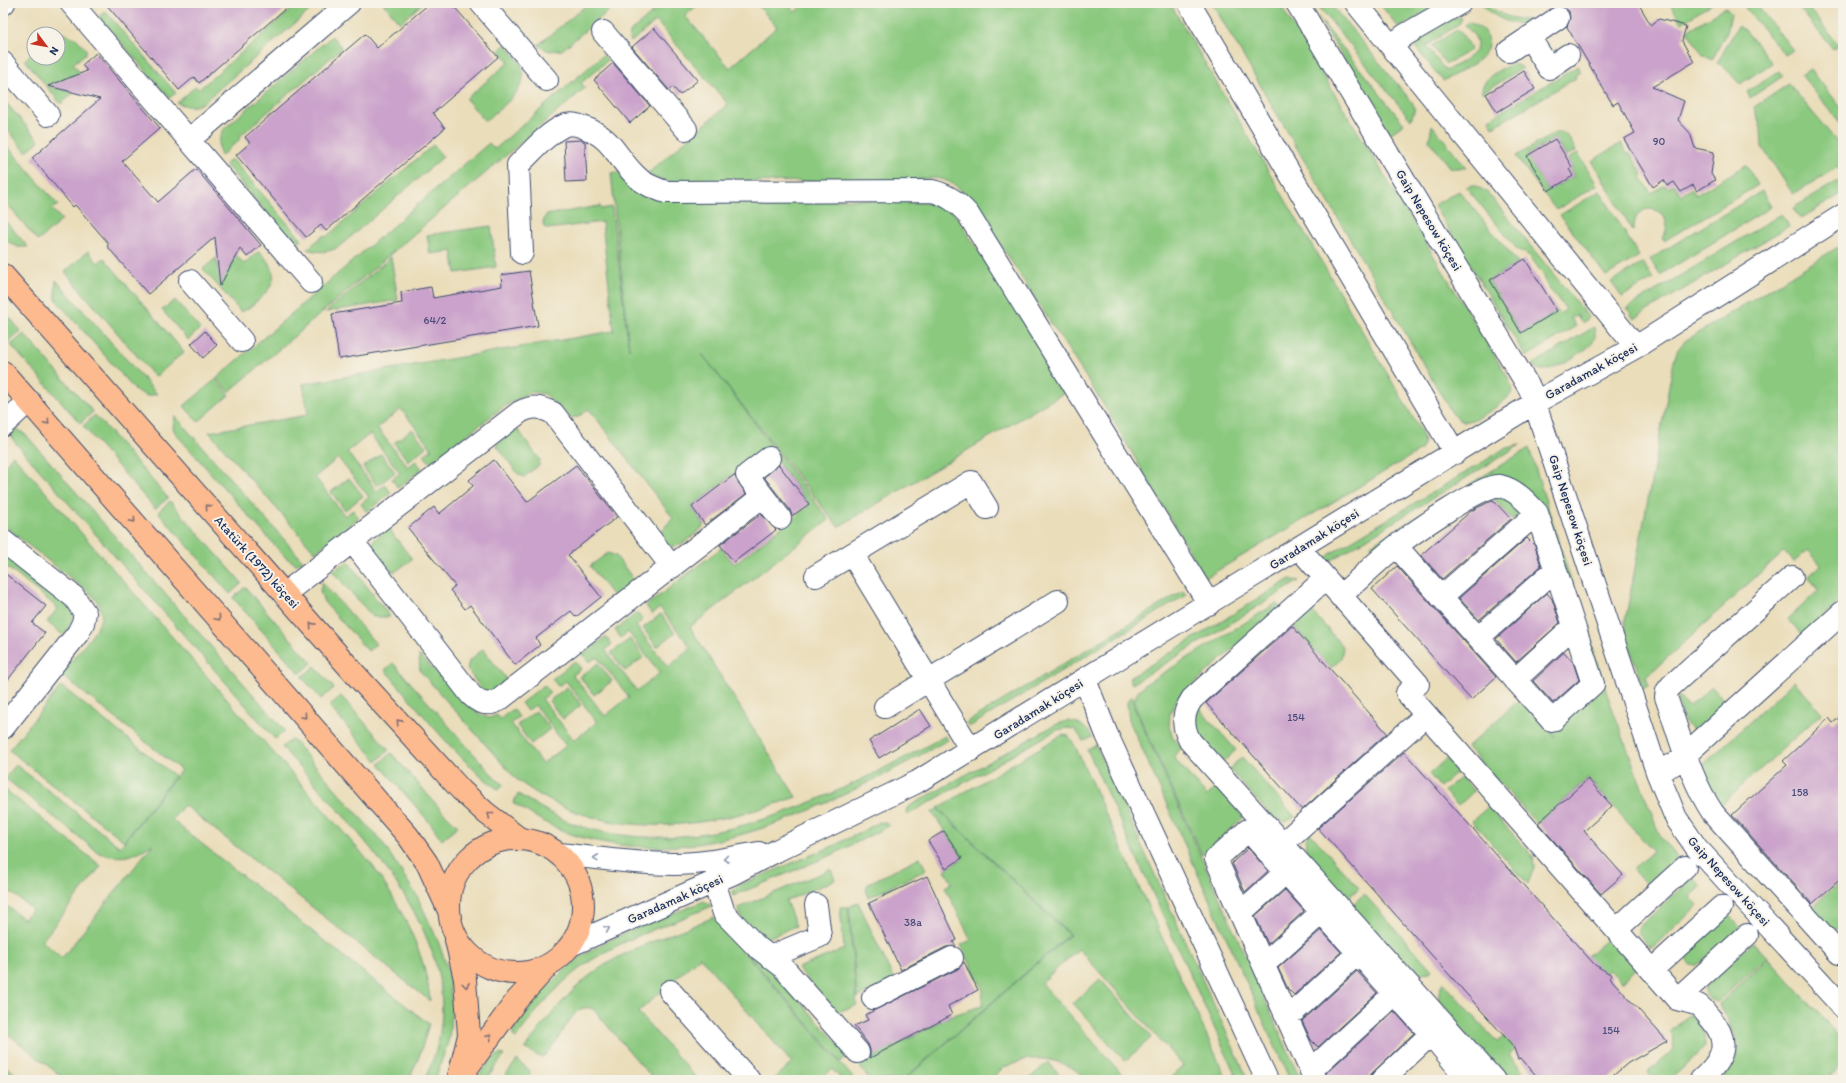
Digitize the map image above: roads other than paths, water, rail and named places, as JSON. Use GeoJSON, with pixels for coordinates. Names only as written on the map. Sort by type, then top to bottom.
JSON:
{"type":"FeatureCollection","features":[{"type":"Feature","properties":{"kind":"main road","name":"Atatürk (1972) köçesi"},"geometry":{"type":"LineString","coordinates":[[3,275],[284,594],[461,790],[520,839]]}},
{"type":"Feature","properties":{"kind":"main road"},"geometry":{"type":"LineString","coordinates":[[3,372],[408,836],[427,863],[449,911],[465,979],[469,1035],[458,1080]]}},
{"type":"Feature","properties":{"kind":"main road"},"geometry":{"type":"LineString","coordinates":[[449,911],[451,892],[458,874],[469,859],[484,847],[502,841],[520,839],[541,843],[558,854],[570,866],[578,881],[583,897],[583,913],[579,930],[571,945],[561,956],[549,965],[516,1001],[458,1080]]}},
{"type":"Feature","properties":{"kind":"main road"},"geometry":{"type":"LineString","coordinates":[[455,933],[464,949],[478,962],[495,970],[513,974],[532,972],[549,965]]}},
{"type":"Feature","properties":{"kind":"street"},"geometry":{"type":"LineString","coordinates":[[72,3],[311,282]]}},
{"type":"Feature","properties":{"kind":"street"},"geometry":{"type":"LineString","coordinates":[[189,140],[349,3]]}},
{"type":"Feature","properties":{"kind":"street"},"geometry":{"type":"LineString","coordinates":[[481,3],[547,80]]}},
{"type":"Feature","properties":{"kind":"street"},"geometry":{"type":"LineString","coordinates":[[1189,3],[1455,453]]}},
{"type":"Feature","properties":{"kind":"street","name":"Gaip Nepesow köçesi"},"geometry":{"type":"LineString","coordinates":[[1297,3],[1520,371],[1536,402],[1657,772],[1676,818],[1696,847],[1843,1007]]}},
{"type":"Feature","properties":{"kind":"street"},"geometry":{"type":"LineString","coordinates":[[1356,3],[1636,347]]}},
{"type":"Feature","properties":{"kind":"street"},"geometry":{"type":"LineString","coordinates":[[1391,46],[1405,35],[1460,3]]}},
{"type":"Feature","properties":{"kind":"street"},"geometry":{"type":"LineString","coordinates":[[1510,51],[1558,18]]}},
{"type":"Feature","properties":{"kind":"street"},"geometry":{"type":"LineString","coordinates":[[603,32],[686,129]]}},
{"type":"Feature","properties":{"kind":"street"},"geometry":{"type":"LineString","coordinates":[[1529,38],[1549,68],[1568,55]]}},
{"type":"Feature","properties":{"kind":"street"},"geometry":{"type":"LineString","coordinates":[[3,63],[48,115]]}},
{"type":"Feature","properties":{"kind":"street"},"geometry":{"type":"LineString","coordinates":[[522,253],[518,165],[549,135],[564,125],[575,124],[602,136],[611,144],[634,175],[652,188],[666,192],[932,191],[946,194],[959,204],[968,214],[1209,604]]}},
{"type":"Feature","properties":{"kind":"street","name":"Garadamak köçesi"},"geometry":{"type":"LineString","coordinates":[[571,945],[732,874],[917,782],[1536,402],[1636,347],[1843,215]]}},
{"type":"Feature","properties":{"kind":"street"},"geometry":{"type":"LineString","coordinates":[[190,281],[242,341]]}},
{"type":"Feature","properties":{"kind":"street"},"geometry":{"type":"LineString","coordinates":[[3,425],[29,401]]}},
{"type":"Feature","properties":{"kind":"street"},"geometry":{"type":"LineString","coordinates":[[284,594],[520,412],[530,407],[539,406],[553,413],[564,426],[672,566]]}},
{"type":"Feature","properties":{"kind":"street"},"geometry":{"type":"LineString","coordinates":[[769,458],[747,475],[780,518]]}},
{"type":"Feature","properties":{"kind":"street"},"geometry":{"type":"LineString","coordinates":[[816,576],[971,482],[986,508]]}},
{"type":"Feature","properties":{"kind":"street"},"geometry":{"type":"LineString","coordinates":[[1340,596],[1396,546],[1487,487],[1500,485],[1520,496],[1537,513],[1593,684],[1552,721],[1396,546]]}},
{"type":"Feature","properties":{"kind":"street"},"geometry":{"type":"LineString","coordinates":[[352,541],[471,695],[482,704],[491,704],[500,700],[763,496]]}},
{"type":"Feature","properties":{"kind":"street"},"geometry":{"type":"LineString","coordinates":[[1441,597],[1537,513]]}},
{"type":"Feature","properties":{"kind":"street"},"geometry":{"type":"LineString","coordinates":[[3,541],[74,596],[85,613],[83,623],[78,633],[3,728]]}},
{"type":"Feature","properties":{"kind":"street"},"geometry":{"type":"LineString","coordinates":[[1299,548],[1418,684],[1407,694],[1677,999],[1698,1005],[1720,1030],[1723,1046],[1720,1058],[1714,1068],[1701,1080]]}},
{"type":"Feature","properties":{"kind":"street"},"geometry":{"type":"LineString","coordinates":[[852,554],[971,750]]}},
{"type":"Feature","properties":{"kind":"street"},"geometry":{"type":"LineString","coordinates":[[1478,638],[1547,577],[1556,573]]}},
{"type":"Feature","properties":{"kind":"street"},"geometry":{"type":"LineString","coordinates":[[1792,577],[1671,686],[1667,691],[1666,697],[1700,791],[1713,813],[1839,953],[1843,950]]}},
{"type":"Feature","properties":{"kind":"street"},"geometry":{"type":"LineString","coordinates":[[1325,579],[1192,699],[1184,714],[1183,723],[1190,741],[1494,1080]]}},
{"type":"Feature","properties":{"kind":"street"},"geometry":{"type":"LineString","coordinates":[[885,707],[1058,601]]}},
{"type":"Feature","properties":{"kind":"street"},"geometry":{"type":"LineString","coordinates":[[1657,772],[1674,764],[1686,754],[1843,612]]}},
{"type":"Feature","properties":{"kind":"street"},"geometry":{"type":"LineString","coordinates":[[1515,680],[1565,634],[1575,631]]}},
{"type":"Feature","properties":{"kind":"street"},"geometry":{"type":"LineString","coordinates":[[1085,680],[1107,735],[1267,1080]]}},
{"type":"Feature","properties":{"kind":"street"},"geometry":{"type":"LineString","coordinates":[[1282,844],[1426,715]]}},
{"type":"Feature","properties":{"kind":"street"},"geometry":{"type":"LineString","coordinates":[[1312,1073],[1216,859],[1248,830],[1432,1034],[1468,1080]]}},
{"type":"Feature","properties":{"kind":"street","name":"Garadamak köçesi"},"geometry":{"type":"LineString","coordinates":[[558,854],[628,862],[675,864],[726,859],[778,850]]}},
{"type":"Feature","properties":{"kind":"street"},"geometry":{"type":"LineString","coordinates":[[1616,930],[1685,867]]}},
{"type":"Feature","properties":{"kind":"street"},"geometry":{"type":"LineString","coordinates":[[1240,911],[1247,907],[1286,872]]}},
{"type":"Feature","properties":{"kind":"street"},"geometry":{"type":"LineString","coordinates":[[714,882],[724,913],[757,947],[782,966],[858,1052]]}},
{"type":"Feature","properties":{"kind":"street"},"geometry":{"type":"LineString","coordinates":[[770,957],[820,936],[816,905]]}},
{"type":"Feature","properties":{"kind":"street"},"geometry":{"type":"LineString","coordinates":[[1652,970],[1721,906]]}},
{"type":"Feature","properties":{"kind":"street"},"geometry":{"type":"LineString","coordinates":[[1262,962],[1271,958],[1322,912]]}},
{"type":"Feature","properties":{"kind":"street"},"geometry":{"type":"LineString","coordinates":[[1677,999],[1747,935]]}},
{"type":"Feature","properties":{"kind":"street"},"geometry":{"type":"LineString","coordinates":[[1286,1014],[1296,1010],[1358,953]]}},
{"type":"Feature","properties":{"kind":"street"},"geometry":{"type":"LineString","coordinates":[[873,998],[952,958]]}},
{"type":"Feature","properties":{"kind":"street"},"geometry":{"type":"LineString","coordinates":[[670,991],[749,1080]]}},
{"type":"Feature","properties":{"kind":"street"},"geometry":{"type":"LineString","coordinates":[[1312,1073],[1320,1062],[1395,993]]}},
{"type":"Feature","properties":{"kind":"street"},"geometry":{"type":"LineString","coordinates":[[1382,1080],[1432,1034]]}}]}
